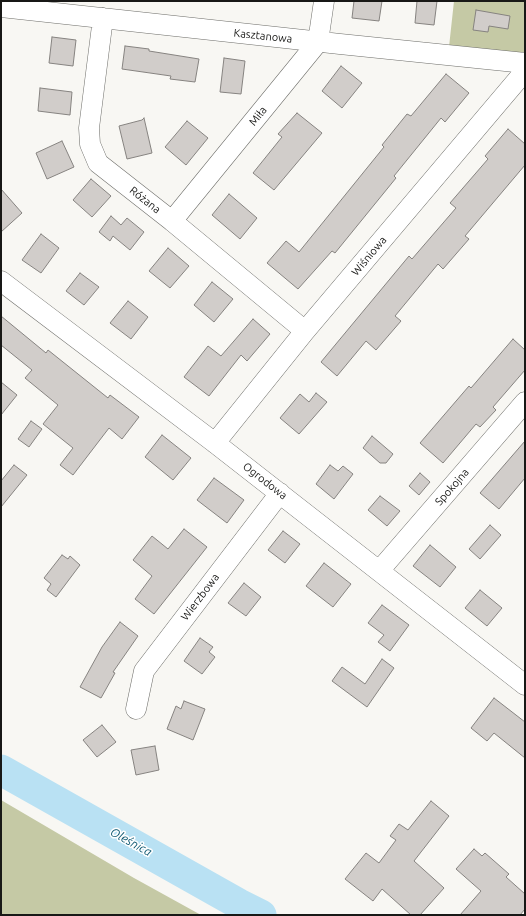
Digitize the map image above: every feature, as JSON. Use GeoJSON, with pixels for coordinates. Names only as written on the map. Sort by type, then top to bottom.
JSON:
{"type":"FeatureCollection","features":[{"type":"Feature","properties":{"kind":"street"},"geometry":{"type":"LineString","coordinates":[[318,42],[324,1]]}},
{"type":"Feature","properties":{"kind":"street","name":"Kasztanowa"},"geometry":{"type":"LineString","coordinates":[[1,7],[525,63]]}},
{"type":"Feature","properties":{"kind":"street","name":"Różana"},"geometry":{"type":"LineString","coordinates":[[103,18],[89,128],[90,144],[98,163],[172,221],[305,331]]}},
{"type":"Feature","properties":{"kind":"street","name":"Miła"},"geometry":{"type":"LineString","coordinates":[[172,221],[318,42]]}},
{"type":"Feature","properties":{"kind":"street","name":"Wiśniowa"},"geometry":{"type":"LineString","coordinates":[[215,443],[305,331],[525,71]]}},
{"type":"Feature","properties":{"kind":"street","name":"Ogrodowa"},"geometry":{"type":"LineString","coordinates":[[1,281],[280,493],[525,685]]}},
{"type":"Feature","properties":{"kind":"street","name":"Spokojna"},"geometry":{"type":"LineString","coordinates":[[379,571],[525,402]]}},
{"type":"Feature","properties":{"kind":"street","name":"Wierzbowa"},"geometry":{"type":"LineString","coordinates":[[136,709],[144,670],[280,493]]}},
{"type":"Feature","properties":{"kind":"green space"},"geometry":{"type":"Polygon","coordinates":[[[454,1],[525,1],[525,52],[512,53],[449,47],[454,1]]]}},
{"type":"Feature","properties":{"kind":"green space"},"geometry":{"type":"Polygon","coordinates":[[[1,800],[134,878],[201,915],[1,915],[1,800]]]}},
{"type":"Feature","properties":{"kind":"building"},"geometry":{"type":"Polygon","coordinates":[[[354,1],[382,1],[379,21],[352,18],[354,1]]]}},
{"type":"Feature","properties":{"kind":"building"},"geometry":{"type":"Polygon","coordinates":[[[417,1],[437,1],[434,25],[415,23],[417,1]]]}},
{"type":"Feature","properties":{"kind":"building"},"geometry":{"type":"Polygon","coordinates":[[[476,10],[510,16],[508,29],[489,26],[488,32],[473,30],[476,10]]]}},
{"type":"Feature","properties":{"kind":"building"},"geometry":{"type":"Polygon","coordinates":[[[52,37],[76,40],[73,66],[49,63],[52,37]]]}},
{"type":"Feature","properties":{"kind":"building"},"geometry":{"type":"Polygon","coordinates":[[[125,46],[199,59],[195,82],[170,79],[171,76],[122,69],[125,46]]]}},
{"type":"Feature","properties":{"kind":"building"},"geometry":{"type":"Polygon","coordinates":[[[224,58],[245,61],[241,94],[220,92],[224,58]]]}},
{"type":"Feature","properties":{"kind":"building"},"geometry":{"type":"Polygon","coordinates":[[[341,66],[362,83],[342,108],[322,91],[341,66]]]}},
{"type":"Feature","properties":{"kind":"building"},"geometry":{"type":"Polygon","coordinates":[[[446,74],[469,93],[445,122],[441,118],[394,176],[396,178],[335,253],[332,251],[298,289],[267,263],[286,241],[299,252],[384,147],[382,145],[407,114],[411,116],[446,74]]]}},
{"type":"Feature","properties":{"kind":"building"},"geometry":{"type":"Polygon","coordinates":[[[40,88],[72,92],[70,115],[38,111],[40,88]]]}},
{"type":"Feature","properties":{"kind":"building"},"geometry":{"type":"Polygon","coordinates":[[[297,113],[322,133],[274,190],[253,173],[282,137],[278,134],[297,113]]]}},
{"type":"Feature","properties":{"kind":"building"},"geometry":{"type":"Polygon","coordinates":[[[144,118],[152,153],[127,159],[119,126],[142,120],[144,118]]]}},
{"type":"Feature","properties":{"kind":"building"},"geometry":{"type":"Polygon","coordinates":[[[187,121],[208,138],[186,165],[165,147],[187,121]]]}},
{"type":"Feature","properties":{"kind":"building"},"geometry":{"type":"Polygon","coordinates":[[[508,129],[525,144],[525,165],[465,236],[469,239],[443,269],[438,264],[395,316],[401,321],[376,350],[366,341],[337,376],[321,362],[409,256],[412,259],[456,208],[450,203],[488,159],[485,156],[508,129]]]}},
{"type":"Feature","properties":{"kind":"building"},"geometry":{"type":"Polygon","coordinates":[[[62,141],[74,167],[47,179],[36,153],[62,141]]]}},
{"type":"Feature","properties":{"kind":"building"},"geometry":{"type":"Polygon","coordinates":[[[91,179],[111,196],[92,217],[73,200],[91,179]]]}},
{"type":"Feature","properties":{"kind":"building"},"geometry":{"type":"Polygon","coordinates":[[[1,189],[22,213],[1,232],[1,189]]]}},
{"type":"Feature","properties":{"kind":"building"},"geometry":{"type":"Polygon","coordinates":[[[229,194],[257,218],[240,239],[212,215],[229,194]]]}},
{"type":"Feature","properties":{"kind":"building"},"geometry":{"type":"Polygon","coordinates":[[[111,216],[121,225],[127,218],[144,232],[130,250],[113,236],[110,241],[99,232],[111,216]]]}},
{"type":"Feature","properties":{"kind":"building"},"geometry":{"type":"Polygon","coordinates":[[[41,234],[59,248],[41,273],[22,260],[41,234]]]}},
{"type":"Feature","properties":{"kind":"building"},"geometry":{"type":"Polygon","coordinates":[[[168,248],[189,266],[170,288],[149,271],[168,248]]]}},
{"type":"Feature","properties":{"kind":"building"},"geometry":{"type":"Polygon","coordinates":[[[80,273],[99,287],[84,305],[66,291],[80,273]]]}},
{"type":"Feature","properties":{"kind":"building"},"geometry":{"type":"Polygon","coordinates":[[[212,282],[233,299],[214,322],[194,305],[212,282]]]}},
{"type":"Feature","properties":{"kind":"building"},"geometry":{"type":"Polygon","coordinates":[[[128,301],[148,317],[131,339],[110,323],[128,301]]]}},
{"type":"Feature","properties":{"kind":"building"},"geometry":{"type":"Polygon","coordinates":[[[1,316],[46,353],[48,350],[108,398],[110,395],[139,417],[122,439],[109,428],[73,475],[60,465],[73,448],[43,424],[58,405],[25,378],[32,370],[1,345],[1,316]]]}},
{"type":"Feature","properties":{"kind":"building"},"geometry":{"type":"Polygon","coordinates":[[[253,319],[270,334],[247,361],[241,355],[209,396],[184,377],[208,346],[221,356],[253,319]]]}},
{"type":"Feature","properties":{"kind":"building"},"geometry":{"type":"Polygon","coordinates":[[[513,339],[525,350],[525,370],[493,407],[496,410],[480,427],[476,424],[443,463],[420,443],[469,386],[471,388],[513,339]]]}},
{"type":"Feature","properties":{"kind":"building"},"geometry":{"type":"Polygon","coordinates":[[[1,382],[17,395],[1,415],[1,382]]]}},
{"type":"Feature","properties":{"kind":"building"},"geometry":{"type":"Polygon","coordinates":[[[316,393],[327,402],[299,434],[280,418],[300,394],[309,402],[316,393]]]}},
{"type":"Feature","properties":{"kind":"building"},"geometry":{"type":"Polygon","coordinates":[[[31,421],[42,429],[29,447],[18,439],[31,421]]]}},
{"type":"Feature","properties":{"kind":"building"},"geometry":{"type":"Polygon","coordinates":[[[162,435],[191,458],[173,480],[145,457],[162,435]]]}},
{"type":"Feature","properties":{"kind":"building"},"geometry":{"type":"Polygon","coordinates":[[[372,436],[393,454],[386,463],[380,463],[363,448],[372,436]]]}},
{"type":"Feature","properties":{"kind":"building"},"geometry":{"type":"Polygon","coordinates":[[[525,441],[525,478],[499,509],[480,493],[525,441]]]}},
{"type":"Feature","properties":{"kind":"building"},"geometry":{"type":"Polygon","coordinates":[[[14,465],[27,475],[1,507],[1,481],[14,465]]]}},
{"type":"Feature","properties":{"kind":"building"},"geometry":{"type":"Polygon","coordinates":[[[330,465],[338,471],[343,466],[353,474],[334,499],[316,484],[330,465]]]}},
{"type":"Feature","properties":{"kind":"building"},"geometry":{"type":"Polygon","coordinates":[[[420,473],[430,482],[419,495],[409,486],[420,473]]]}},
{"type":"Feature","properties":{"kind":"building"},"geometry":{"type":"Polygon","coordinates":[[[214,478],[244,500],[227,523],[197,500],[214,478]]]}},
{"type":"Feature","properties":{"kind":"building"},"geometry":{"type":"Polygon","coordinates":[[[380,496],[400,511],[387,526],[368,510],[380,496]]]}},
{"type":"Feature","properties":{"kind":"building"},"geometry":{"type":"Polygon","coordinates":[[[490,525],[501,535],[480,559],[469,549],[490,525]]]}},
{"type":"Feature","properties":{"kind":"building"},"geometry":{"type":"Polygon","coordinates":[[[184,529],[207,547],[154,614],[135,599],[152,576],[133,560],[152,536],[168,549],[184,529]]]}},
{"type":"Feature","properties":{"kind":"building"},"geometry":{"type":"Polygon","coordinates":[[[283,531],[300,544],[285,563],[268,550],[283,531]]]}},
{"type":"Feature","properties":{"kind":"building"},"geometry":{"type":"Polygon","coordinates":[[[430,545],[456,567],[440,587],[413,566],[430,545]]]}},
{"type":"Feature","properties":{"kind":"building"},"geometry":{"type":"Polygon","coordinates":[[[62,555],[68,559],[70,556],[80,565],[56,597],[47,590],[51,584],[44,578],[62,555]]]}},
{"type":"Feature","properties":{"kind":"building"},"geometry":{"type":"Polygon","coordinates":[[[324,563],[351,584],[333,607],[306,586],[324,563]]]}},
{"type":"Feature","properties":{"kind":"building"},"geometry":{"type":"Polygon","coordinates":[[[244,583],[261,597],[246,616],[228,603],[244,583]]]}},
{"type":"Feature","properties":{"kind":"building"},"geometry":{"type":"Polygon","coordinates":[[[480,590],[502,608],[487,626],[465,608],[480,590]]]}},
{"type":"Feature","properties":{"kind":"building"},"geometry":{"type":"Polygon","coordinates":[[[382,605],[409,625],[390,651],[378,642],[384,635],[368,623],[382,605]]]}},
{"type":"Feature","properties":{"kind":"building"},"geometry":{"type":"Polygon","coordinates":[[[120,622],[138,636],[113,672],[115,673],[101,698],[80,687],[102,647],[120,622]]]}},
{"type":"Feature","properties":{"kind":"building"},"geometry":{"type":"Polygon","coordinates":[[[200,638],[213,647],[209,652],[215,657],[202,674],[184,661],[200,638]]]}},
{"type":"Feature","properties":{"kind":"building"},"geometry":{"type":"Polygon","coordinates":[[[382,659],[394,668],[367,707],[332,681],[342,667],[365,684],[382,659]]]}},
{"type":"Feature","properties":{"kind":"building"},"geometry":{"type":"Polygon","coordinates":[[[494,698],[525,722],[525,758],[494,733],[487,741],[471,728],[494,698]]]}},
{"type":"Feature","properties":{"kind":"building"},"geometry":{"type":"Polygon","coordinates":[[[184,701],[205,709],[193,740],[167,729],[176,706],[181,709],[184,701]]]}},
{"type":"Feature","properties":{"kind":"building"},"geometry":{"type":"Polygon","coordinates":[[[102,725],[116,742],[97,757],[83,740],[102,725]]]}},
{"type":"Feature","properties":{"kind":"building"},"geometry":{"type":"Polygon","coordinates":[[[155,746],[159,770],[136,775],[131,750],[155,746]]]}},
{"type":"Feature","properties":{"kind":"building"},"geometry":{"type":"Polygon","coordinates":[[[431,801],[449,816],[414,861],[444,888],[420,915],[411,915],[382,889],[373,901],[345,879],[366,853],[379,863],[396,840],[390,836],[399,824],[408,830],[431,801]]]}},
{"type":"Feature","properties":{"kind":"building"},"geometry":{"type":"Polygon","coordinates":[[[474,849],[482,856],[485,853],[509,874],[506,877],[525,894],[525,909],[520,915],[460,915],[481,891],[456,869],[474,849]]]}},
{"type":"Feature","properties":{"kind":"waterway","name":"Oleśnica"},"geometry":{"type":"LineString","coordinates":[[1,770],[261,915]]}}]}
